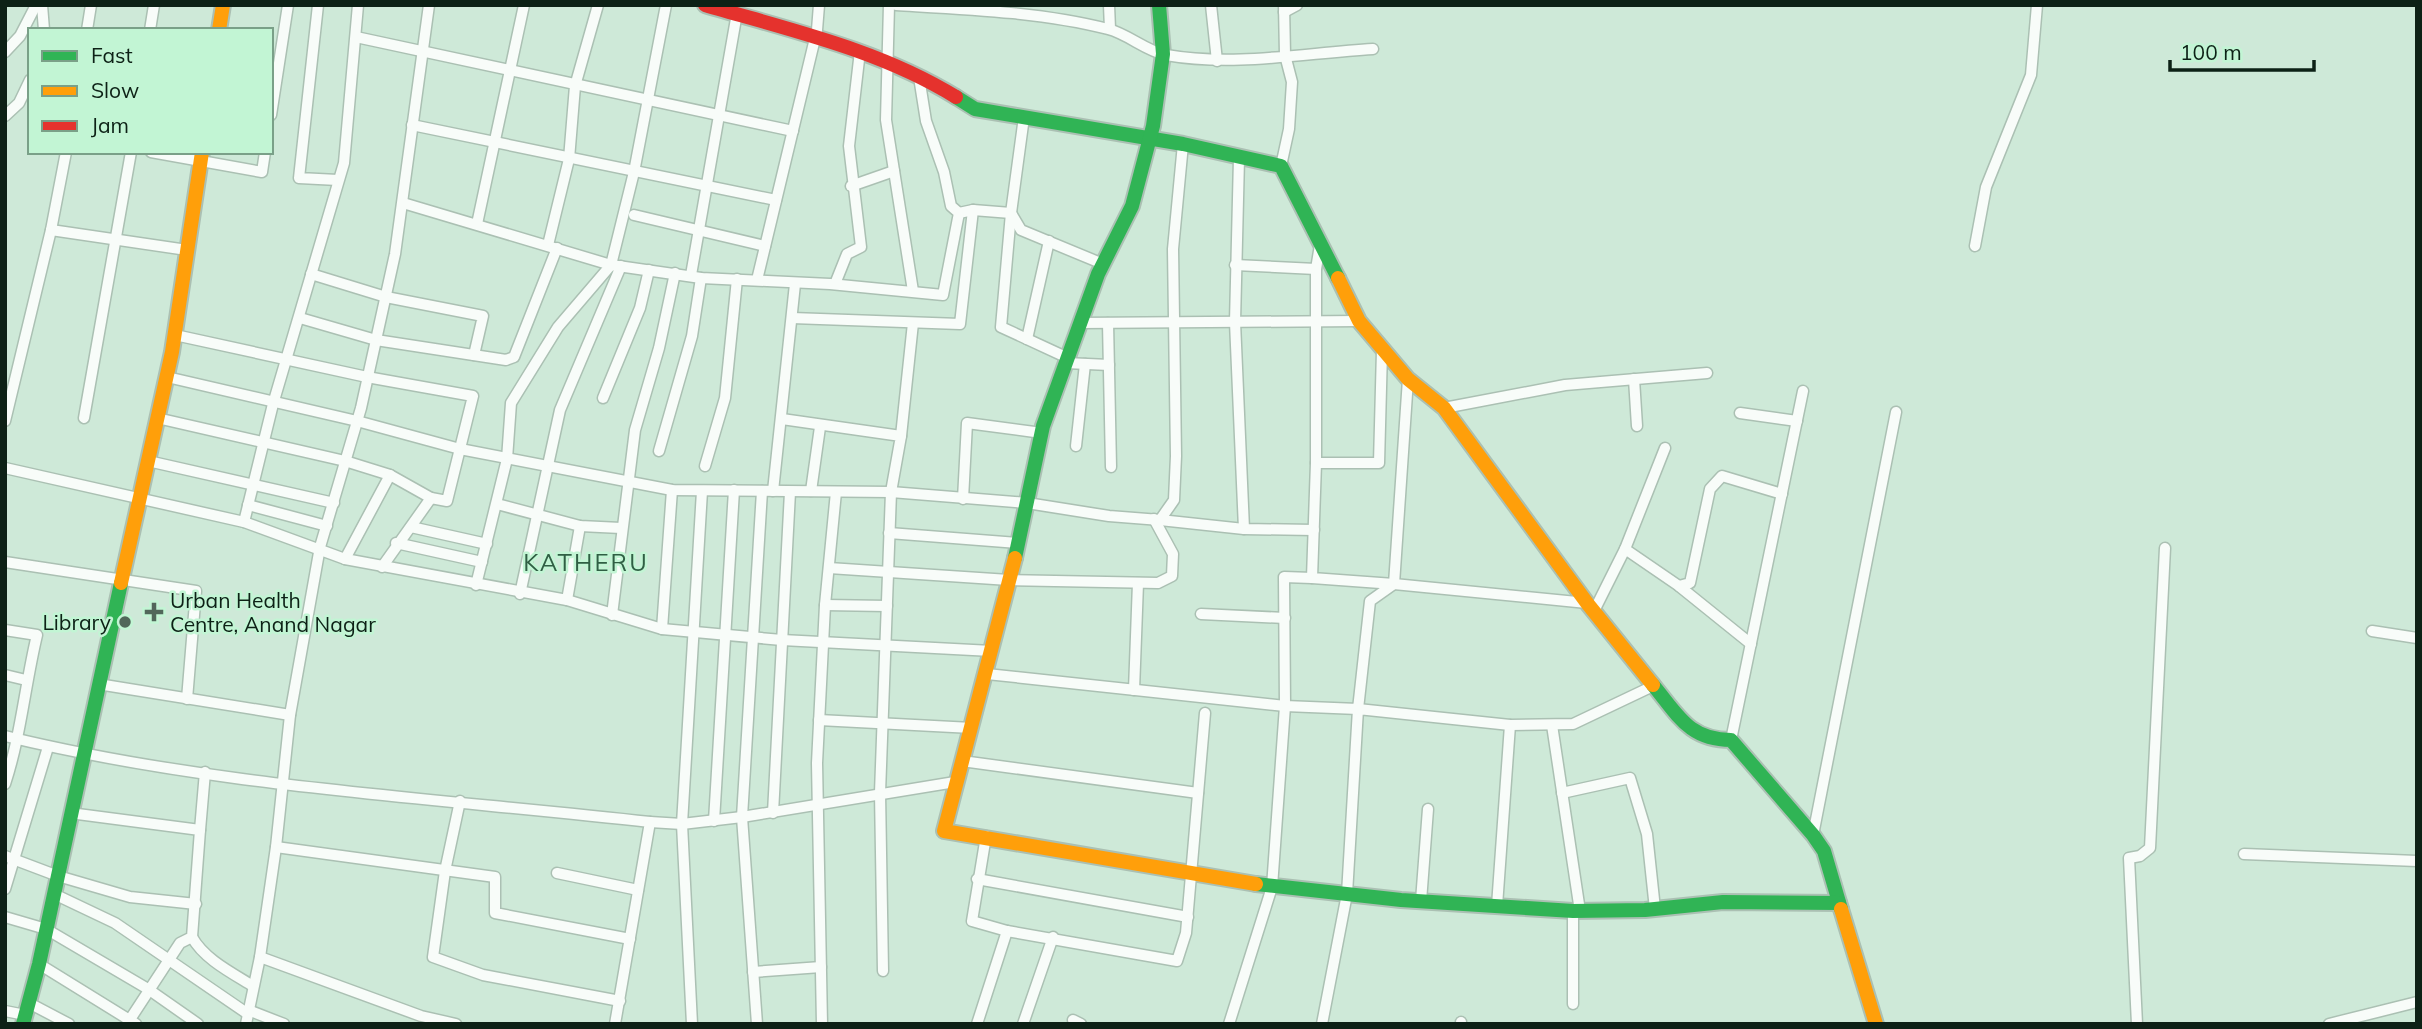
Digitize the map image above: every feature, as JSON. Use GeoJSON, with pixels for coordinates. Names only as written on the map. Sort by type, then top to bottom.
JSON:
{"type":"FeatureCollection","features":[{"type":"Feature","properties":{"kind":"street"},"geometry":{"type":"LineString","coordinates":[[5,52],[20,36],[36,5]]}},
{"type":"Feature","properties":{"kind":"street"},"geometry":{"type":"LineString","coordinates":[[42,5],[44,28]]}},
{"type":"Feature","properties":{"kind":"street"},"geometry":{"type":"LineString","coordinates":[[86,28],[91,5]]}},
{"type":"Feature","properties":{"kind":"street"},"geometry":{"type":"LineString","coordinates":[[150,28],[154,5]]}},
{"type":"Feature","properties":{"kind":"street"},"geometry":{"type":"LineString","coordinates":[[219,28],[223,5]]}},
{"type":"Feature","properties":{"kind":"street"},"geometry":{"type":"LineString","coordinates":[[273,102],[288,5]]}},
{"type":"Feature","properties":{"kind":"street"},"geometry":{"type":"LineString","coordinates":[[318,5],[299,178],[338,180]]}},
{"type":"Feature","properties":{"kind":"street"},"geometry":{"type":"LineString","coordinates":[[244,522],[274,404],[344,163],[358,5]]}},
{"type":"Feature","properties":{"kind":"street"},"geometry":{"type":"LineString","coordinates":[[247,1016],[260,957],[276,847],[290,715],[320,547],[357,421],[386,297],[403,203],[429,5]]}},
{"type":"Feature","properties":{"kind":"street"},"geometry":{"type":"LineString","coordinates":[[477,224],[524,5]]}},
{"type":"Feature","properties":{"kind":"street"},"geometry":{"type":"LineString","coordinates":[[300,318],[376,340],[506,360],[514,357],[552,246],[569,159],[575,86],[598,5]]}},
{"type":"Feature","properties":{"kind":"street"},"geometry":{"type":"LineString","coordinates":[[520,594],[540,515],[560,410],[616,266],[666,5]]}},
{"type":"Feature","properties":{"kind":"street"},"geometry":{"type":"LineString","coordinates":[[705,5],[860,51],[919,77],[975,109],[1150,138],[1281,166]]}},
{"type":"Feature","properties":{"kind":"street"},"geometry":{"type":"LineString","coordinates":[[757,280],[815,36],[819,5]]}},
{"type":"Feature","properties":{"kind":"street"},"geometry":{"type":"LineString","coordinates":[[889,5],[886,120],[913,291]]}},
{"type":"Feature","properties":{"kind":"street"},"geometry":{"type":"LineString","coordinates":[[896,5],[993,8],[1110,29],[1163,54],[1217,61],[1250,62],[1285,55],[1373,49]]}},
{"type":"Feature","properties":{"kind":"street"},"geometry":{"type":"LineString","coordinates":[[1108,5],[1110,29]]}},
{"type":"Feature","properties":{"kind":"street"},"geometry":{"type":"LineString","coordinates":[[1159,5],[1163,54],[1150,138],[1132,206],[1103,264],[1042,433],[987,674],[955,782],[944,831],[986,836],[1272,887],[1421,901],[1576,911],[1655,909],[1723,902],[1839,903]]}},
{"type":"Feature","properties":{"kind":"street"},"geometry":{"type":"LineString","coordinates":[[1211,5],[1217,61]]}},
{"type":"Feature","properties":{"kind":"street"},"geometry":{"type":"LineString","coordinates":[[1297,5],[1284,9],[1285,55],[1292,82],[1289,129],[1281,166],[1359,321],[1408,379],[1444,408],[1591,606],[1692,732],[1714,740],[1731,740],[1813,835],[1824,851],[1876,1024]]}},
{"type":"Feature","properties":{"kind":"street"},"geometry":{"type":"LineString","coordinates":[[1975,246],[1986,187],[2031,75],[2037,5]]}},
{"type":"Feature","properties":{"kind":"street"},"geometry":{"type":"LineString","coordinates":[[659,451],[692,336],[699,230],[737,13]]}},
{"type":"Feature","properties":{"kind":"street"},"geometry":{"type":"LineString","coordinates":[[356,37],[793,131]]}},
{"type":"Feature","properties":{"kind":"street"},"geometry":{"type":"LineString","coordinates":[[835,284],[847,254],[861,247],[851,186],[849,146],[860,51]]}},
{"type":"Feature","properties":{"kind":"street"},"geometry":{"type":"LineString","coordinates":[[919,77],[926,121],[944,172],[951,206],[959,213]]}},
{"type":"Feature","properties":{"kind":"street"},"geometry":{"type":"LineString","coordinates":[[5,116],[19,103],[28,84]]}},
{"type":"Feature","properties":{"kind":"street"},"geometry":{"type":"LineString","coordinates":[[1024,117],[1011,213],[1002,327],[1067,360],[1109,365]]}},
{"type":"Feature","properties":{"kind":"street"},"geometry":{"type":"LineString","coordinates":[[412,125],[776,200]]}},
{"type":"Feature","properties":{"kind":"street"},"geometry":{"type":"LineString","coordinates":[[1157,519],[1174,500],[1173,249],[1182,144]]}},
{"type":"Feature","properties":{"kind":"street"},"geometry":{"type":"LineString","coordinates":[[5,421],[51,230],[66,154]]}},
{"type":"Feature","properties":{"kind":"street"},"geometry":{"type":"LineString","coordinates":[[84,418],[131,154]]}},
{"type":"Feature","properties":{"kind":"street"},"geometry":{"type":"LineString","coordinates":[[168,154],[201,158],[262,172],[265,154]]}},
{"type":"Feature","properties":{"kind":"street"},"geometry":{"type":"LineString","coordinates":[[26,1014],[167,377],[201,158]]}},
{"type":"Feature","properties":{"kind":"street"},"geometry":{"type":"LineString","coordinates":[[1239,158],[1235,323],[1244,528]]}},
{"type":"Feature","properties":{"kind":"street"},"geometry":{"type":"LineString","coordinates":[[851,186],[894,171]]}},
{"type":"Feature","properties":{"kind":"street"},"geometry":{"type":"LineString","coordinates":[[403,203],[616,266],[696,277],[835,284],[943,295],[959,213]]}},
{"type":"Feature","properties":{"kind":"street"},"geometry":{"type":"LineString","coordinates":[[959,213],[973,210],[1011,213]]}},
{"type":"Feature","properties":{"kind":"street"},"geometry":{"type":"LineString","coordinates":[[792,318],[960,324],[973,210]]}},
{"type":"Feature","properties":{"kind":"street"},"geometry":{"type":"LineString","coordinates":[[1011,213],[1021,230],[1103,264]]}},
{"type":"Feature","properties":{"kind":"street"},"geometry":{"type":"LineString","coordinates":[[634,215],[765,246]]}},
{"type":"Feature","properties":{"kind":"street"},"geometry":{"type":"LineString","coordinates":[[51,230],[187,250]]}},
{"type":"Feature","properties":{"kind":"street"},"geometry":{"type":"LineString","coordinates":[[1027,339],[1049,241]]}},
{"type":"Feature","properties":{"kind":"street"},"geometry":{"type":"LineString","coordinates":[[1312,578],[1316,463],[1316,268],[1320,244]]}},
{"type":"Feature","properties":{"kind":"street"},"geometry":{"type":"LineString","coordinates":[[1236,265],[1316,268]]}},
{"type":"Feature","properties":{"kind":"street"},"geometry":{"type":"LineString","coordinates":[[476,585],[508,459],[511,403],[558,327],[616,266]]}},
{"type":"Feature","properties":{"kind":"street"},"geometry":{"type":"LineString","coordinates":[[603,398],[639,308],[649,270]]}},
{"type":"Feature","properties":{"kind":"street"},"geometry":{"type":"LineString","coordinates":[[612,615],[635,430],[659,348],[675,273]]}},
{"type":"Feature","properties":{"kind":"street"},"geometry":{"type":"LineString","coordinates":[[311,274],[386,297],[483,316],[474,355]]}},
{"type":"Feature","properties":{"kind":"street"},"geometry":{"type":"LineString","coordinates":[[705,466],[725,398],[737,279]]}},
{"type":"Feature","properties":{"kind":"street"},"geometry":{"type":"LineString","coordinates":[[757,1024],[742,817],[751,637],[767,491],[782,419],[795,284]]}},
{"type":"Feature","properties":{"kind":"street"},"geometry":{"type":"LineString","coordinates":[[1080,323],[1359,321]]}},
{"type":"Feature","properties":{"kind":"street"},"geometry":{"type":"LineString","coordinates":[[883,971],[880,793],[889,533],[891,492],[901,436],[914,323]]}},
{"type":"Feature","properties":{"kind":"street"},"geometry":{"type":"LineString","coordinates":[[1108,323],[1111,467]]}},
{"type":"Feature","properties":{"kind":"street"},"geometry":{"type":"LineString","coordinates":[[157,418],[345,461],[390,475],[431,498],[447,501],[473,396],[368,377],[175,335]]}},
{"type":"Feature","properties":{"kind":"street"},"geometry":{"type":"LineString","coordinates":[[1316,463],[1378,463],[1382,350]]}},
{"type":"Feature","properties":{"kind":"street"},"geometry":{"type":"LineString","coordinates":[[1076,446],[1085,364]]}},
{"type":"Feature","properties":{"kind":"street"},"geometry":{"type":"LineString","coordinates":[[1444,408],[1565,385],[1707,373]]}},
{"type":"Feature","properties":{"kind":"street"},"geometry":{"type":"LineString","coordinates":[[167,377],[274,404],[357,421],[460,449],[672,490],[891,492],[1027,503],[1244,528],[1314,530]]}},
{"type":"Feature","properties":{"kind":"street"},"geometry":{"type":"LineString","coordinates":[[1394,584],[1408,379]]}},
{"type":"Feature","properties":{"kind":"street"},"geometry":{"type":"LineString","coordinates":[[1634,379],[1637,426]]}},
{"type":"Feature","properties":{"kind":"street"},"geometry":{"type":"LineString","coordinates":[[1731,740],[1803,391]]}},
{"type":"Feature","properties":{"kind":"street"},"geometry":{"type":"LineString","coordinates":[[1813,835],[1896,412]]}},
{"type":"Feature","properties":{"kind":"street"},"geometry":{"type":"LineString","coordinates":[[1740,414],[1797,421]]}},
{"type":"Feature","properties":{"kind":"street"},"geometry":{"type":"LineString","coordinates":[[782,419],[820,427],[901,436]]}},
{"type":"Feature","properties":{"kind":"street"},"geometry":{"type":"LineString","coordinates":[[963,499],[968,422],[1042,433]]}},
{"type":"Feature","properties":{"kind":"street"},"geometry":{"type":"LineString","coordinates":[[811,492],[820,427]]}},
{"type":"Feature","properties":{"kind":"street"},"geometry":{"type":"LineString","coordinates":[[1591,606],[1625,550],[1665,448]]}},
{"type":"Feature","properties":{"kind":"street"},"geometry":{"type":"LineString","coordinates":[[148,461],[334,503]]}},
{"type":"Feature","properties":{"kind":"street"},"geometry":{"type":"LineString","coordinates":[[5,468],[244,522],[320,547],[345,559],[520,594],[567,600],[662,629],[782,640],[992,651]]}},
{"type":"Feature","properties":{"kind":"street"},"geometry":{"type":"LineString","coordinates":[[345,559],[390,475]]}},
{"type":"Feature","properties":{"kind":"street"},"geometry":{"type":"LineString","coordinates":[[1679,586],[1690,583],[1710,489],[1722,476],[1782,494]]}},
{"type":"Feature","properties":{"kind":"street"},"geometry":{"type":"LineString","coordinates":[[662,629],[672,490]]}},
{"type":"Feature","properties":{"kind":"street"},"geometry":{"type":"LineString","coordinates":[[715,821],[734,490]]}},
{"type":"Feature","properties":{"kind":"street"},"geometry":{"type":"LineString","coordinates":[[692,1024],[682,824],[702,491]]}},
{"type":"Feature","properties":{"kind":"street"},"geometry":{"type":"LineString","coordinates":[[773,813],[790,492]]}},
{"type":"Feature","properties":{"kind":"street"},"geometry":{"type":"LineString","coordinates":[[822,1024],[817,804],[819,720],[825,605],[836,492]]}},
{"type":"Feature","properties":{"kind":"street"},"geometry":{"type":"LineString","coordinates":[[382,567],[396,543],[431,498]]}},
{"type":"Feature","properties":{"kind":"street"},"geometry":{"type":"LineString","coordinates":[[497,504],[580,526],[621,528]]}},
{"type":"Feature","properties":{"kind":"street"},"geometry":{"type":"LineString","coordinates":[[248,505],[327,526]]}},
{"type":"Feature","properties":{"kind":"street"},"geometry":{"type":"LineString","coordinates":[[829,568],[1009,580],[1158,583],[1172,576],[1172,554],[1157,519]]}},
{"type":"Feature","properties":{"kind":"street"},"geometry":{"type":"LineString","coordinates":[[567,600],[580,526]]}},
{"type":"Feature","properties":{"kind":"street"},"geometry":{"type":"LineString","coordinates":[[411,527],[487,544]]}},
{"type":"Feature","properties":{"kind":"street"},"geometry":{"type":"LineString","coordinates":[[889,533],[1018,543]]}},
{"type":"Feature","properties":{"kind":"street"},"geometry":{"type":"LineString","coordinates":[[396,543],[482,562]]}},
{"type":"Feature","properties":{"kind":"street"},"geometry":{"type":"LineString","coordinates":[[2137,1024],[2129,858],[2140,856],[2150,848],[2165,548]]}},
{"type":"Feature","properties":{"kind":"street"},"geometry":{"type":"LineString","coordinates":[[1625,550],[1679,586],[1751,644]]}},
{"type":"Feature","properties":{"kind":"street"},"geometry":{"type":"LineString","coordinates":[[5,562],[121,582],[196,591],[187,699]]}},
{"type":"Feature","properties":{"kind":"street"},"geometry":{"type":"LineString","coordinates":[[1229,1024],[1272,887],[1285,706],[1284,577],[1394,584],[1591,606]]}},
{"type":"Feature","properties":{"kind":"street"},"geometry":{"type":"LineString","coordinates":[[1134,690],[1138,583]]}},
{"type":"Feature","properties":{"kind":"street"},"geometry":{"type":"LineString","coordinates":[[1322,1024],[1347,894],[1358,709],[1370,601],[1394,584]]}},
{"type":"Feature","properties":{"kind":"street"},"geometry":{"type":"LineString","coordinates":[[825,605],[887,606]]}},
{"type":"Feature","properties":{"kind":"street"},"geometry":{"type":"LineString","coordinates":[[1201,614],[1286,618]]}},
{"type":"Feature","properties":{"kind":"street"},"geometry":{"type":"LineString","coordinates":[[5,630],[37,635],[26,680],[20,740],[5,784]]}},
{"type":"Feature","properties":{"kind":"street"},"geometry":{"type":"LineString","coordinates":[[2372,631],[2417,638]]}},
{"type":"Feature","properties":{"kind":"street"},"geometry":{"type":"LineString","coordinates":[[987,674],[1285,706],[1358,709],[1510,725],[1573,724],[1653,686]]}},
{"type":"Feature","properties":{"kind":"street"},"geometry":{"type":"LineString","coordinates":[[5,675],[26,680]]}},
{"type":"Feature","properties":{"kind":"street"},"geometry":{"type":"LineString","coordinates":[[98,684],[290,715]]}},
{"type":"Feature","properties":{"kind":"street"},"geometry":{"type":"LineString","coordinates":[[986,836],[972,921],[1007,930],[1177,961],[1188,917],[1189,872],[1205,713]]}},
{"type":"Feature","properties":{"kind":"street"},"geometry":{"type":"LineString","coordinates":[[819,720],[972,728]]}},
{"type":"Feature","properties":{"kind":"street"},"geometry":{"type":"LineString","coordinates":[[1497,906],[1510,725]]}},
{"type":"Feature","properties":{"kind":"street"},"geometry":{"type":"LineString","coordinates":[[1552,725],[1576,911],[1573,1004]]}},
{"type":"Feature","properties":{"kind":"street"},"geometry":{"type":"LineString","coordinates":[[5,736],[82,755],[205,772],[682,824],[773,813],[955,782]]}},
{"type":"Feature","properties":{"kind":"street"},"geometry":{"type":"LineString","coordinates":[[5,889],[17,859],[48,747]]}},
{"type":"Feature","properties":{"kind":"street"},"geometry":{"type":"LineString","coordinates":[[962,761],[1198,793]]}},
{"type":"Feature","properties":{"kind":"street"},"geometry":{"type":"LineString","coordinates":[[205,772],[192,937],[206,953],[253,986]]}},
{"type":"Feature","properties":{"kind":"street"},"geometry":{"type":"LineString","coordinates":[[1562,793],[1630,778],[1647,834],[1655,909]]}},
{"type":"Feature","properties":{"kind":"street"},"geometry":{"type":"LineString","coordinates":[[460,801],[445,871],[433,957],[483,975],[620,1001]]}},
{"type":"Feature","properties":{"kind":"street"},"geometry":{"type":"LineString","coordinates":[[1421,901],[1428,809]]}},
{"type":"Feature","properties":{"kind":"street"},"geometry":{"type":"LineString","coordinates":[[70,813],[200,831]]}},
{"type":"Feature","properties":{"kind":"street"},"geometry":{"type":"LineString","coordinates":[[615,1024],[650,822]]}},
{"type":"Feature","properties":{"kind":"street"},"geometry":{"type":"LineString","coordinates":[[276,847],[495,877],[495,914],[630,939]]}},
{"type":"Feature","properties":{"kind":"street"},"geometry":{"type":"LineString","coordinates":[[2244,854],[2417,861]]}},
{"type":"Feature","properties":{"kind":"street"},"geometry":{"type":"LineString","coordinates":[[5,856],[58,876],[130,897],[196,904]]}},
{"type":"Feature","properties":{"kind":"street"},"geometry":{"type":"LineString","coordinates":[[557,873],[638,890]]}},
{"type":"Feature","properties":{"kind":"street"},"geometry":{"type":"LineString","coordinates":[[977,879],[1188,917]]}},
{"type":"Feature","properties":{"kind":"street"},"geometry":{"type":"LineString","coordinates":[[54,894],[115,923],[247,1016],[284,1024]]}},
{"type":"Feature","properties":{"kind":"street"},"geometry":{"type":"LineString","coordinates":[[5,917],[46,929],[148,989],[198,1024]]}},
{"type":"Feature","properties":{"kind":"street"},"geometry":{"type":"LineString","coordinates":[[977,1024],[1007,930]]}},
{"type":"Feature","properties":{"kind":"street"},"geometry":{"type":"LineString","coordinates":[[39,964],[131,1022],[148,989],[180,943],[192,937]]}},
{"type":"Feature","properties":{"kind":"street"},"geometry":{"type":"LineString","coordinates":[[1023,1024],[1053,937]]}},
{"type":"Feature","properties":{"kind":"street"},"geometry":{"type":"LineString","coordinates":[[260,957],[421,1016],[456,1024]]}},
{"type":"Feature","properties":{"kind":"street"},"geometry":{"type":"LineString","coordinates":[[753,972],[821,967]]}},
{"type":"Feature","properties":{"kind":"street"},"geometry":{"type":"LineString","coordinates":[[2329,1024],[2366,1019],[2417,1002]]}},
{"type":"Feature","properties":{"kind":"street"},"geometry":{"type":"LineString","coordinates":[[5,1011],[68,1023]]}},
{"type":"Feature","properties":{"kind":"traffic: fast"},"geometry":{"type":"LineString","coordinates":[[1015,558],[1043,426],[1098,274],[1132,206],[1153,126],[1163,54],[1159,5]]}},
{"type":"Feature","properties":{"kind":"traffic: fast"},"geometry":{"type":"LineString","coordinates":[[956,97],[975,109],[1183,144],[1281,166],[1338,278]]}},
{"type":"Feature","properties":{"kind":"traffic: fast"},"geometry":{"type":"LineString","coordinates":[[23,1024],[39,964],[121,583]]}},
{"type":"Feature","properties":{"kind":"traffic: fast"},"geometry":{"type":"LineString","coordinates":[[1653,685],[1694,731],[1717,739],[1731,740],[1813,835],[1824,851],[1841,909]]}},
{"type":"Feature","properties":{"kind":"traffic: fast"},"geometry":{"type":"LineString","coordinates":[[1256,884],[1401,900],[1573,911],[1645,910],[1723,902],[1839,903]]}},
{"type":"Feature","properties":{"kind":"traffic: slow"},"geometry":{"type":"LineString","coordinates":[[219,28],[223,5]]}},
{"type":"Feature","properties":{"kind":"traffic: slow"},"geometry":{"type":"LineString","coordinates":[[121,583],[172,352],[202,154]]}},
{"type":"Feature","properties":{"kind":"traffic: slow"},"geometry":{"type":"LineString","coordinates":[[1338,278],[1359,321],[1408,379],[1444,408],[1587,603],[1653,685]]}},
{"type":"Feature","properties":{"kind":"traffic: slow"},"geometry":{"type":"LineString","coordinates":[[1015,558],[944,831],[1256,884]]}},
{"type":"Feature","properties":{"kind":"traffic: slow"},"geometry":{"type":"LineString","coordinates":[[1841,909],[1876,1024]]}},
{"type":"Feature","properties":{"kind":"traffic: jam"},"geometry":{"type":"LineString","coordinates":[[705,5],[866,54],[897,66],[956,97]]}},
{"type":"Feature","properties":{"kind":"place","name":"Urban Health Centre, Anand Nagar"},"geometry":{"type":"Point","coordinates":[154,612]}},
{"type":"Feature","properties":{"kind":"place","name":"Library"},"geometry":{"type":"Point","coordinates":[125,622]}},
{"type":"Feature","properties":{"kind":"district","name":"KATHERU"},"geometry":{"type":"Point","coordinates":[586,562]}}]}
